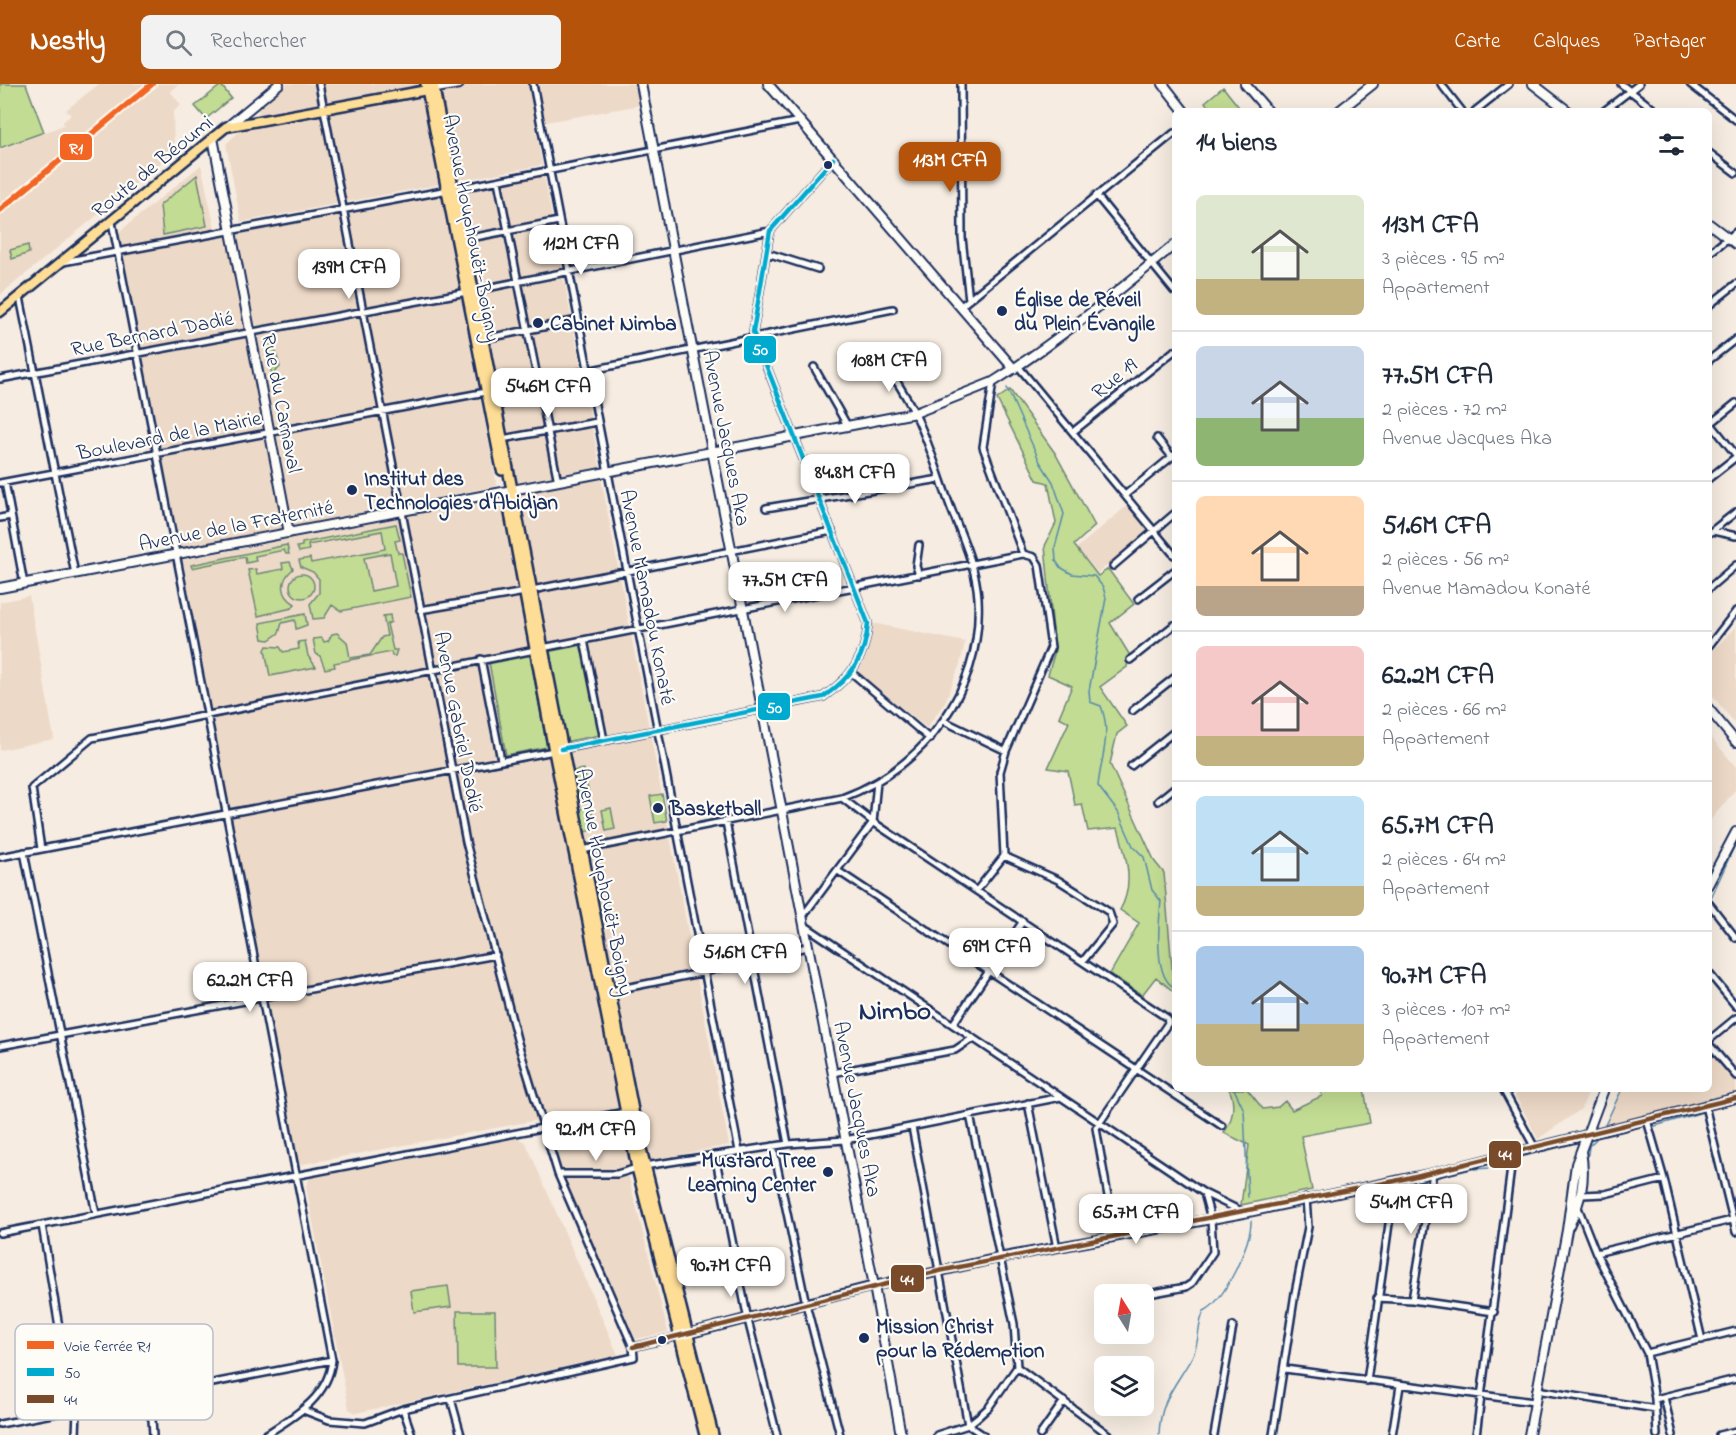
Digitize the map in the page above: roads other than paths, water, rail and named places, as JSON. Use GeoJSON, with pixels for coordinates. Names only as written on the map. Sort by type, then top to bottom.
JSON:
{"type":"FeatureCollection","features":[{"type":"Feature","properties":{"kind":"highway","name":"Avenue Houphouët-Boigny"},"geometry":{"type":"LineString","coordinates":[[430,87],[626,1112],[683,1335],[705,1435]]}},
{"type":"Feature","properties":{"kind":"highway","name":"Avenue Houphouët-Boigny"},"geometry":{"type":"LineString","coordinates":[[451,190],[465,239],[471,292],[483,339],[489,391],[502,439],[509,491]]}},
{"type":"Feature","properties":{"kind":"highway","name":"Avenue Houphouët-Boigny"},"geometry":{"type":"LineString","coordinates":[[557,750],[581,850],[641,1167]]}},
{"type":"Feature","properties":{"kind":"highway","name":"Avenue Houphouët-Boigny"},"geometry":{"type":"LineString","coordinates":[[683,1335],[713,1435]]}},
{"type":"Feature","properties":{"kind":"main road","name":"Route de Béoumi"},"geometry":{"type":"LineString","coordinates":[[0,312],[226,127],[430,87]]}},
{"type":"Feature","properties":{"kind":"street"},"geometry":{"type":"LineString","coordinates":[[226,127],[279,84]]}},
{"type":"Feature","properties":{"kind":"street","name":"Avenue Gabriel Dadié"},"geometry":{"type":"LineString","coordinates":[[319,84],[466,842],[518,1043],[558,1174],[633,1347]]}},
{"type":"Feature","properties":{"kind":"street","name":"Route de Béoumi"},"geometry":{"type":"LineString","coordinates":[[430,87],[459,84]]}},
{"type":"Feature","properties":{"kind":"street","name":"Avenue Mamadou Konaté"},"geometry":{"type":"LineString","coordinates":[[533,84],[739,1151]]}},
{"type":"Feature","properties":{"kind":"street","name":"Avenue Jacques Aka"},"geometry":{"type":"LineString","coordinates":[[641,84],[901,1435]]}},
{"type":"Feature","properties":{"kind":"street"},"geometry":{"type":"LineString","coordinates":[[768,84],[960,307],[1074,431],[1172,552]]}},
{"type":"Feature","properties":{"kind":"street"},"geometry":{"type":"LineString","coordinates":[[961,84],[962,238],[969,300]]}},
{"type":"Feature","properties":{"kind":"street"},"geometry":{"type":"LineString","coordinates":[[1163,84],[1182,108]]}},
{"type":"Feature","properties":{"kind":"street"},"geometry":{"type":"LineString","coordinates":[[1245,84],[1265,108]]}},
{"type":"Feature","properties":{"kind":"street"},"geometry":{"type":"LineString","coordinates":[[1343,108],[1373,84]]}},
{"type":"Feature","properties":{"kind":"street"},"geometry":{"type":"LineString","coordinates":[[1440,84],[1460,108]]}},
{"type":"Feature","properties":{"kind":"street"},"geometry":{"type":"LineString","coordinates":[[1479,108],[1509,84]]}},
{"type":"Feature","properties":{"kind":"street"},"geometry":{"type":"LineString","coordinates":[[1533,84],[1564,108]]}},
{"type":"Feature","properties":{"kind":"street"},"geometry":{"type":"LineString","coordinates":[[1621,84],[1652,108]]}},
{"type":"Feature","properties":{"kind":"street"},"geometry":{"type":"LineString","coordinates":[[1608,108],[1639,84]]}},
{"type":"Feature","properties":{"kind":"street"},"geometry":{"type":"LineString","coordinates":[[1690,84],[1736,120]]}},
{"type":"Feature","properties":{"kind":"street"},"geometry":{"type":"LineString","coordinates":[[62,262],[654,152],[800,121]]}},
{"type":"Feature","properties":{"kind":"street"},"geometry":{"type":"LineString","coordinates":[[960,307],[1172,135]]}},
{"type":"Feature","properties":{"kind":"street","name":"Rue du Carnaval"},"geometry":{"type":"LineString","coordinates":[[213,138],[290,533]]}},
{"type":"Feature","properties":{"kind":"street"},"geometry":{"type":"LineString","coordinates":[[1712,155],[1736,173]]}},
{"type":"Feature","properties":{"kind":"street"},"geometry":{"type":"LineString","coordinates":[[0,857],[823,697],[852,673],[864,649],[868,623],[795,436],[753,337],[770,231],[833,159]]}},
{"type":"Feature","properties":{"kind":"street"},"geometry":{"type":"LineString","coordinates":[[498,181],[558,482]]}},
{"type":"Feature","properties":{"kind":"street"},"geometry":{"type":"LineString","coordinates":[[1096,195],[1172,288]]}},
{"type":"Feature","properties":{"kind":"street"},"geometry":{"type":"LineString","coordinates":[[465,239],[559,221]]}},
{"type":"Feature","properties":{"kind":"street"},"geometry":{"type":"LineString","coordinates":[[112,222],[332,1360],[330,1376],[303,1410],[265,1435]]}},
{"type":"Feature","properties":{"kind":"street"},"geometry":{"type":"LineString","coordinates":[[1712,226],[1732,241]]}},
{"type":"Feature","properties":{"kind":"street","name":"Rue Bernard Dadié"},"geometry":{"type":"LineString","coordinates":[[0,379],[471,292],[770,231]]}},
{"type":"Feature","properties":{"kind":"street"},"geometry":{"type":"LineString","coordinates":[[1712,252],[1732,241],[1736,232]]}},
{"type":"Feature","properties":{"kind":"street","name":"Avenue de la Fraternité"},"geometry":{"type":"LineString","coordinates":[[0,588],[915,413],[993,382],[1016,368],[1172,247]]}},
{"type":"Feature","properties":{"kind":"street"},"geometry":{"type":"LineString","coordinates":[[767,253],[818,269]]}},
{"type":"Feature","properties":{"kind":"street"},"geometry":{"type":"LineString","coordinates":[[1712,303],[1736,284]]}},
{"type":"Feature","properties":{"kind":"street"},"geometry":{"type":"LineString","coordinates":[[20,297],[75,574]]}},
{"type":"Feature","properties":{"kind":"street","name":"Boulevard de la Mairie"},"geometry":{"type":"LineString","coordinates":[[3,483],[588,373],[893,309]]}},
{"type":"Feature","properties":{"kind":"street"},"geometry":{"type":"LineString","coordinates":[[483,339],[578,320]]}},
{"type":"Feature","properties":{"kind":"street"},"geometry":{"type":"LineString","coordinates":[[1712,358],[1736,339]]}},
{"type":"Feature","properties":{"kind":"street","name":"Rue 19"},"geometry":{"type":"LineString","coordinates":[[1074,431],[1172,353]]}},
{"type":"Feature","properties":{"kind":"street"},"geometry":{"type":"LineString","coordinates":[[581,850],[842,798],[877,782],[906,763],[944,721],[960,692],[972,662],[977,629],[978,597],[972,564],[915,413],[884,361]]}},
{"type":"Feature","properties":{"kind":"street"},"geometry":{"type":"LineString","coordinates":[[814,367],[847,425]]}},
{"type":"Feature","properties":{"kind":"street"},"geometry":{"type":"LineString","coordinates":[[993,382],[983,447],[1023,554]]}},
{"type":"Feature","properties":{"kind":"street"},"geometry":{"type":"LineString","coordinates":[[1712,421],[1736,403]]}},
{"type":"Feature","properties":{"kind":"street"},"geometry":{"type":"LineString","coordinates":[[502,439],[597,422]]}},
{"type":"Feature","properties":{"kind":"street"},"geometry":{"type":"LineString","coordinates":[[1712,427],[1736,456],[1712,475]]}},
{"type":"Feature","properties":{"kind":"street"},"geometry":{"type":"LineString","coordinates":[[1157,438],[1172,454]]}},
{"type":"Feature","properties":{"kind":"street"},"geometry":{"type":"LineString","coordinates":[[1125,495],[1172,458]]}},
{"type":"Feature","properties":{"kind":"street"},"geometry":{"type":"LineString","coordinates":[[766,508],[940,479]]}},
{"type":"Feature","properties":{"kind":"street"},"geometry":{"type":"LineString","coordinates":[[3,483],[24,584]]}},
{"type":"Feature","properties":{"kind":"street"},"geometry":{"type":"LineString","coordinates":[[1712,530],[1736,512]]}},
{"type":"Feature","properties":{"kind":"street"},"geometry":{"type":"LineString","coordinates":[[0,518],[11,516]]}},
{"type":"Feature","properties":{"kind":"street"},"geometry":{"type":"LineString","coordinates":[[1113,566],[1172,516]]}},
{"type":"Feature","properties":{"kind":"street"},"geometry":{"type":"LineString","coordinates":[[420,610],[832,531]]}},
{"type":"Feature","properties":{"kind":"street"},"geometry":{"type":"LineString","coordinates":[[1712,532],[1736,536]]}},
{"type":"Feature","properties":{"kind":"street"},"geometry":{"type":"LineString","coordinates":[[919,545],[916,566],[919,575]]}},
{"type":"Feature","properties":{"kind":"street"},"geometry":{"type":"LineString","coordinates":[[41,849],[32,788],[89,740],[206,713],[1023,554],[1034,557],[1040,565],[1050,647],[1006,751],[1000,772],[1004,855],[977,890]]}},
{"type":"Feature","properties":{"kind":"street"},"geometry":{"type":"LineString","coordinates":[[1712,586],[1736,565]]}},
{"type":"Feature","properties":{"kind":"street"},"geometry":{"type":"LineString","coordinates":[[1138,599],[1172,573]]}},
{"type":"Feature","properties":{"kind":"street"},"geometry":{"type":"LineString","coordinates":[[1712,642],[1736,611]]}},
{"type":"Feature","properties":{"kind":"street"},"geometry":{"type":"LineString","coordinates":[[1130,660],[1172,627]]}},
{"type":"Feature","properties":{"kind":"street"},"geometry":{"type":"LineString","coordinates":[[584,640],[604,740]]}},
{"type":"Feature","properties":{"kind":"street"},"geometry":{"type":"LineString","coordinates":[[481,659],[501,760]]}},
{"type":"Feature","properties":{"kind":"street"},"geometry":{"type":"LineString","coordinates":[[852,673],[930,739]]}},
{"type":"Feature","properties":{"kind":"street"},"geometry":{"type":"LineString","coordinates":[[1132,711],[1172,680]]}},
{"type":"Feature","properties":{"kind":"street"},"geometry":{"type":"LineString","coordinates":[[1712,713],[1736,742]]}},
{"type":"Feature","properties":{"kind":"street"},"geometry":{"type":"LineString","coordinates":[[944,721],[1006,751]]}},
{"type":"Feature","properties":{"kind":"street"},"geometry":{"type":"LineString","coordinates":[[1131,766],[1172,734]]}},
{"type":"Feature","properties":{"kind":"street"},"geometry":{"type":"LineString","coordinates":[[877,782],[873,822],[802,920],[973,1038],[1204,1192],[1244,1213]]}},
{"type":"Feature","properties":{"kind":"street"},"geometry":{"type":"LineString","coordinates":[[1158,801],[1172,790]]}},
{"type":"Feature","properties":{"kind":"street"},"geometry":{"type":"LineString","coordinates":[[842,798],[873,822],[1167,1018],[1167,1023],[1100,1123],[1096,1133],[1115,1236]]}},
{"type":"Feature","properties":{"kind":"street"},"geometry":{"type":"LineString","coordinates":[[726,822],[788,1144]]}},
{"type":"Feature","properties":{"kind":"street"},"geometry":{"type":"LineString","coordinates":[[1712,878],[1735,837]]}},
{"type":"Feature","properties":{"kind":"street"},"geometry":{"type":"LineString","coordinates":[[24,852],[96,1214]]}},
{"type":"Feature","properties":{"kind":"street"},"geometry":{"type":"LineString","coordinates":[[1004,855],[1058,880],[1109,912],[1113,924],[1083,961]]}},
{"type":"Feature","properties":{"kind":"street"},"geometry":{"type":"LineString","coordinates":[[838,871],[1222,1126]]}},
{"type":"Feature","properties":{"kind":"street"},"geometry":{"type":"LineString","coordinates":[[1712,907],[1736,938]]}},
{"type":"Feature","properties":{"kind":"street"},"geometry":{"type":"LineString","coordinates":[[953,1024],[1023,921]]}},
{"type":"Feature","properties":{"kind":"street"},"geometry":{"type":"LineString","coordinates":[[608,991],[706,972],[752,958],[808,947]]}},
{"type":"Feature","properties":{"kind":"street"},"geometry":{"type":"LineString","coordinates":[[0,1046],[496,955]]}},
{"type":"Feature","properties":{"kind":"street"},"geometry":{"type":"LineString","coordinates":[[1712,977],[1736,1006]]}},
{"type":"Feature","properties":{"kind":"street"},"geometry":{"type":"LineString","coordinates":[[1712,1039],[1736,1018]]}},
{"type":"Feature","properties":{"kind":"street"},"geometry":{"type":"LineString","coordinates":[[832,1073],[955,1050],[973,1038]]}},
{"type":"Feature","properties":{"kind":"street"},"geometry":{"type":"LineString","coordinates":[[1712,1047],[1736,1076]]}},
{"type":"Feature","properties":{"kind":"street"},"geometry":{"type":"LineString","coordinates":[[1505,1092],[1536,1149]]}},
{"type":"Feature","properties":{"kind":"street"},"geometry":{"type":"LineString","coordinates":[[1529,1435],[1567,1230],[1570,1194],[1581,1149],[1603,1092]]}},
{"type":"Feature","properties":{"kind":"street"},"geometry":{"type":"LineString","coordinates":[[558,1174],[617,1173],[641,1167],[773,1146],[845,1140],[1061,1097]]}},
{"type":"Feature","properties":{"kind":"street"},"geometry":{"type":"LineString","coordinates":[[303,1410],[329,1420],[365,1423],[403,1409],[621,1362],[634,1357],[633,1347],[748,1320],[874,1286],[999,1258],[1244,1213],[1306,1198],[1433,1173],[1736,1098]]}},
{"type":"Feature","properties":{"kind":"street"},"geometry":{"type":"LineString","coordinates":[[1028,1103],[1057,1248]]}},
{"type":"Feature","properties":{"kind":"street"},"geometry":{"type":"LineString","coordinates":[[1705,1106],[1736,1232]]}},
{"type":"Feature","properties":{"kind":"street"},"geometry":{"type":"LineString","coordinates":[[0,1233],[626,1112]]}},
{"type":"Feature","properties":{"kind":"street"},"geometry":{"type":"LineString","coordinates":[[937,1435],[968,1425],[989,1407],[1017,1367],[1014,1324],[970,1115]]}},
{"type":"Feature","properties":{"kind":"street"},"geometry":{"type":"LineString","coordinates":[[1647,1120],[1664,1179],[1702,1340]]}},
{"type":"Feature","properties":{"kind":"street"},"geometry":{"type":"LineString","coordinates":[[912,1126],[968,1425],[983,1435]]}},
{"type":"Feature","properties":{"kind":"street"},"geometry":{"type":"LineString","coordinates":[[773,1146],[806,1304],[840,1435]]}},
{"type":"Feature","properties":{"kind":"street"},"geometry":{"type":"LineString","coordinates":[[1567,1230],[1582,1195],[1584,1179],[1581,1149]]}},
{"type":"Feature","properties":{"kind":"street"},"geometry":{"type":"LineString","coordinates":[[1476,1435],[1494,1312],[1513,1153]]}},
{"type":"Feature","properties":{"kind":"street"},"geometry":{"type":"LineString","coordinates":[[715,1155],[748,1320],[777,1435]]}},
{"type":"Feature","properties":{"kind":"street"},"geometry":{"type":"LineString","coordinates":[[1412,1300],[1433,1173]]}},
{"type":"Feature","properties":{"kind":"street"},"geometry":{"type":"LineString","coordinates":[[1582,1195],[1605,1194],[1664,1179]]}},
{"type":"Feature","properties":{"kind":"street"},"geometry":{"type":"LineString","coordinates":[[1367,1381],[1395,1181]]}},
{"type":"Feature","properties":{"kind":"street"},"geometry":{"type":"LineString","coordinates":[[1154,1293],[1186,1287],[1198,1277],[1213,1252],[1211,1219],[1204,1192]]}},
{"type":"Feature","properties":{"kind":"street"},"geometry":{"type":"LineString","coordinates":[[1570,1194],[1578,1207],[1596,1253],[1647,1353],[1655,1399],[1657,1435]]}},
{"type":"Feature","properties":{"kind":"street"},"geometry":{"type":"LineString","coordinates":[[1273,1435],[1295,1293],[1308,1227],[1306,1198]]}},
{"type":"Feature","properties":{"kind":"street"},"geometry":{"type":"LineString","coordinates":[[1596,1253],[1734,1219]]}},
{"type":"Feature","properties":{"kind":"street"},"geometry":{"type":"LineString","coordinates":[[42,1225],[58,1324]]}},
{"type":"Feature","properties":{"kind":"street"},"geometry":{"type":"LineString","coordinates":[[1377,1298],[1412,1300],[1494,1312]]}},
{"type":"Feature","properties":{"kind":"street"},"geometry":{"type":"LineString","coordinates":[[1214,1435],[1219,1393],[1233,1326]]}},
{"type":"Feature","properties":{"kind":"street"},"geometry":{"type":"LineString","coordinates":[[1647,1353],[1736,1331]]}},
{"type":"Feature","properties":{"kind":"street"},"geometry":{"type":"LineString","coordinates":[[213,1384],[332,1360]]}},
{"type":"Feature","properties":{"kind":"street"},"geometry":{"type":"LineString","coordinates":[[1017,1367],[1108,1435]]}},
{"type":"Feature","properties":{"kind":"street"},"geometry":{"type":"LineString","coordinates":[[1285,1369],[1534,1402]]}},
{"type":"Feature","properties":{"kind":"street"},"geometry":{"type":"LineString","coordinates":[[1655,1399],[1736,1379]]}},
{"type":"Feature","properties":{"kind":"street"},"geometry":{"type":"LineString","coordinates":[[1392,1435],[1400,1386]]}},
{"type":"Feature","properties":{"kind":"street"},"geometry":{"type":"LineString","coordinates":[[1536,1390],[1656,1409]]}},
{"type":"Feature","properties":{"kind":"street"},"geometry":{"type":"LineString","coordinates":[[1664,1397],[1673,1435]]}},
{"type":"Feature","properties":{"kind":"street"},"geometry":{"type":"LineString","coordinates":[[451,1399],[461,1435]]}},
{"type":"Feature","properties":{"kind":"street"},"geometry":{"type":"LineString","coordinates":[[1040,1435],[1064,1401]]}},
{"type":"Feature","properties":{"kind":"street"},"geometry":{"type":"LineString","coordinates":[[403,1409],[411,1435]]}},
{"type":"Feature","properties":{"kind":"street"},"geometry":{"type":"LineString","coordinates":[[0,1424],[21,1420]]}},
{"type":"Feature","properties":{"kind":"street"},"geometry":{"type":"LineString","coordinates":[[76,1435],[77,1420]]}},
{"type":"Feature","properties":{"kind":"street"},"geometry":{"type":"LineString","coordinates":[[152,1420],[153,1435]]}},
{"type":"Feature","properties":{"kind":"street"},"geometry":{"type":"LineString","coordinates":[[1719,1435],[1736,1431]]}},
{"type":"Feature","properties":{"kind":"waterway"},"geometry":{"type":"LineString","coordinates":[[1007,388],[1040,462],[1053,482],[1064,514],[1055,547],[1056,561],[1060,567],[1072,574],[1094,576],[1103,587],[1106,598],[1089,691],[1090,702],[1101,706],[1106,727],[1098,786],[1118,812],[1133,846],[1144,857],[1152,890],[1161,901],[1160,961],[1167,981],[1172,985]]}},
{"type":"Feature","properties":{"kind":"waterway"},"geometry":{"type":"LineString","coordinates":[[1712,896],[1734,847]]}},
{"type":"Feature","properties":{"kind":"waterway"},"geometry":{"type":"LineString","coordinates":[[1235,1092],[1244,1110],[1248,1197]]}},
{"type":"Feature","properties":{"kind":"waterway"},"geometry":{"type":"LineString","coordinates":[[1605,1125],[1621,1092]]}},
{"type":"Feature","properties":{"kind":"waterway"},"geometry":{"type":"LineString","coordinates":[[1655,1126],[1703,1112]]}},
{"type":"Feature","properties":{"kind":"waterway"},"geometry":{"type":"LineString","coordinates":[[1588,1147],[1596,1139]]}},
{"type":"Feature","properties":{"kind":"waterway"},"geometry":{"type":"LineString","coordinates":[[1586,1166],[1589,1147]]}},
{"type":"Feature","properties":{"kind":"waterway"},"geometry":{"type":"LineString","coordinates":[[1474,1169],[1490,1168]]}},
{"type":"Feature","properties":{"kind":"waterway"},"geometry":{"type":"LineString","coordinates":[[1159,1435],[1162,1411],[1170,1392],[1193,1355],[1204,1311],[1212,1305],[1228,1284],[1247,1243],[1251,1221]]}},
{"type":"Feature","properties":{"kind":"rail line","name":"R1"},"geometry":{"type":"LineString","coordinates":[[0,210],[152,84]]}},
{"type":"Feature","properties":{"kind":"place","name":"Église de Réveil du Plein Évangile"},"geometry":{"type":"Point","coordinates":[1002,311]}},
{"type":"Feature","properties":{"kind":"place","name":"Cabinet Nimba"},"geometry":{"type":"Point","coordinates":[538,323]}},
{"type":"Feature","properties":{"kind":"place","name":"Institut des Technologies d'Abidjan"},"geometry":{"type":"Point","coordinates":[352,490]}},
{"type":"Feature","properties":{"kind":"place","name":"Basketball"},"geometry":{"type":"Point","coordinates":[658,808]}},
{"type":"Feature","properties":{"kind":"place","name":"Mustard Tree Learning Center"},"geometry":{"type":"Point","coordinates":[828,1172]}},
{"type":"Feature","properties":{"kind":"place","name":"Mission Christ pour la Rédemption"},"geometry":{"type":"Point","coordinates":[864,1338]}},
{"type":"Feature","properties":{"kind":"district","name":"Nimbo"},"geometry":{"type":"Point","coordinates":[895,1010]}}]}
